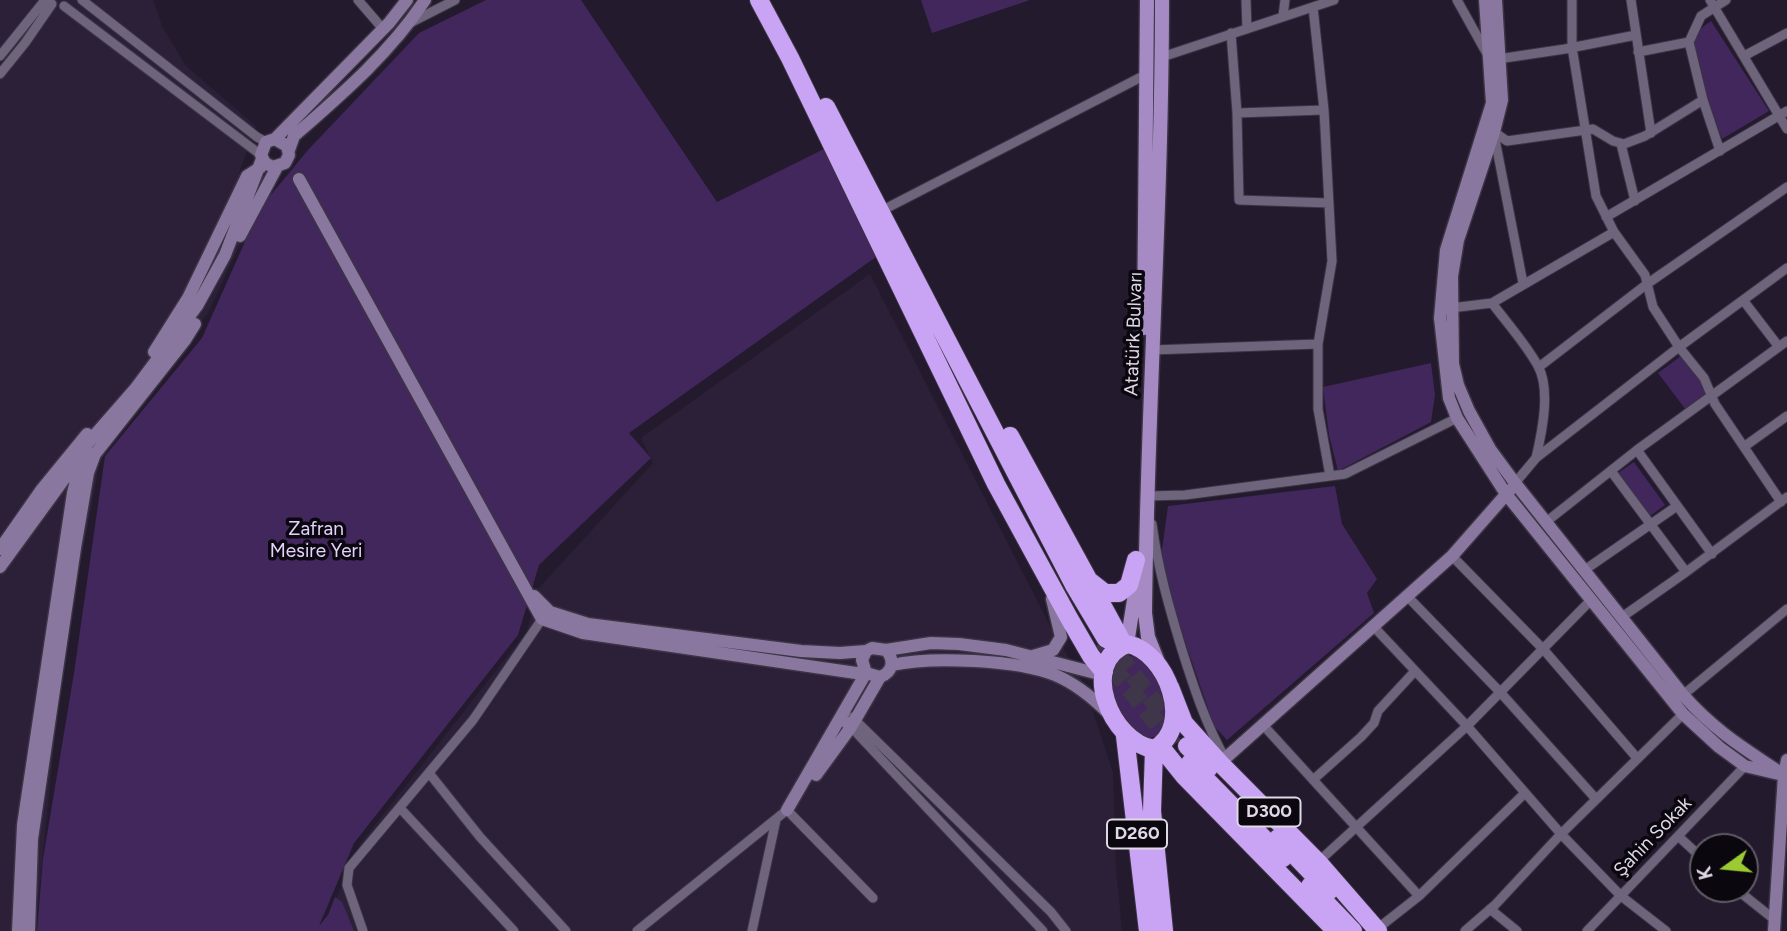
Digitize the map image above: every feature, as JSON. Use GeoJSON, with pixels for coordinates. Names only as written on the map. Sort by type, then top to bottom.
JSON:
{"type":"FeatureCollection","features":[{"type":"Feature","properties":{"kind":"highway"},"geometry":{"type":"LineString","coordinates":[[759,0],[1075,587],[1101,643]]}},
{"type":"Feature","properties":{"kind":"highway"},"geometry":{"type":"LineString","coordinates":[[769,0],[875,217],[996,484],[1103,673]]}},
{"type":"Feature","properties":{"kind":"highway"},"geometry":{"type":"LineString","coordinates":[[875,217],[1125,644],[1146,651],[1160,667],[1170,687],[1173,708],[1172,726],[1167,738],[1157,748],[1137,744],[1125,736],[1110,714],[1104,692],[1104,664],[1114,650],[1125,644]]}},
{"type":"Feature","properties":{"kind":"highway"},"geometry":{"type":"LineString","coordinates":[[1090,581],[1105,593],[1119,593],[1129,585],[1136,560]]}},
{"type":"Feature","properties":{"kind":"highway","name":"D300"},"geometry":{"type":"LineString","coordinates":[[1170,687],[1185,723],[1318,862],[1374,930]]}},
{"type":"Feature","properties":{"kind":"highway","name":"D260"},"geometry":{"type":"LineString","coordinates":[[1125,736],[1148,931]]}},
{"type":"Feature","properties":{"kind":"highway","name":"D300"},"geometry":{"type":"LineString","coordinates":[[1157,748],[1336,931]]}},
{"type":"Feature","properties":{"kind":"highway","name":"D260"},"geometry":{"type":"LineString","coordinates":[[1157,748],[1151,779],[1164,931]]}},
{"type":"Feature","properties":{"kind":"highway"},"geometry":{"type":"LineString","coordinates":[[1353,931],[1184,749],[1374,930]]}},
{"type":"Feature","properties":{"kind":"highway","name":"D260"},"geometry":{"type":"LineString","coordinates":[[1153,823],[1156,797],[1161,786],[1170,779],[1185,777]]}},
{"type":"Feature","properties":{"kind":"main road"},"geometry":{"type":"LineString","coordinates":[[18,931],[23,825],[73,493],[87,443],[135,389],[197,306],[225,255],[270,140],[383,29],[407,0]]}},
{"type":"Feature","properties":{"kind":"main road"},"geometry":{"type":"LineString","coordinates":[[29,931],[32,839],[75,548],[88,473],[95,454],[185,340],[208,302],[260,195],[284,160],[294,136],[374,62],[410,23],[425,0]]}},
{"type":"Feature","properties":{"kind":"main road","name":"Atatürk Bulvarı"},"geometry":{"type":"LineString","coordinates":[[1125,644],[1134,600],[1142,440],[1147,0]]}},
{"type":"Feature","properties":{"kind":"main road","name":"Atatürk Bulvarı"},"geometry":{"type":"LineString","coordinates":[[1160,667],[1148,637],[1145,613],[1160,174],[1162,0]]}},
{"type":"Feature","properties":{"kind":"main road"},"geometry":{"type":"LineString","coordinates":[[1485,0],[1493,58],[1503,91],[1494,132],[1458,240],[1452,276],[1453,364],[1458,386],[1485,439],[1515,483],[1586,569],[1683,695],[1725,737],[1785,776]]}},
{"type":"Feature","properties":{"kind":"main road"},"geometry":{"type":"LineString","coordinates":[[1496,0],[1492,103],[1446,250],[1440,318],[1449,398],[1457,418],[1506,494],[1683,714],[1719,747],[1745,766],[1785,776]]}},
{"type":"Feature","properties":{"kind":"main road"},"geometry":{"type":"LineString","coordinates":[[270,140],[284,142],[284,160],[299,179],[542,619],[583,633],[846,672],[866,672],[880,677]]}},
{"type":"Feature","properties":{"kind":"main road"},"geometry":{"type":"LineString","coordinates":[[262,160],[269,166],[284,160]]}},
{"type":"Feature","properties":{"kind":"main road"},"geometry":{"type":"LineString","coordinates":[[0,549],[50,480],[156,350],[188,298],[247,176],[262,160]]}},
{"type":"Feature","properties":{"kind":"main road"},"geometry":{"type":"LineString","coordinates":[[0,567],[82,456]]}},
{"type":"Feature","properties":{"kind":"main road"},"geometry":{"type":"LineString","coordinates":[[1223,761],[1452,556],[1515,483]]}},
{"type":"Feature","properties":{"kind":"main road"},"geometry":{"type":"LineString","coordinates":[[1029,656],[1053,650],[1061,637],[1056,611],[1041,565]]}},
{"type":"Feature","properties":{"kind":"main road"},"geometry":{"type":"LineString","coordinates":[[521,583],[550,611],[588,624],[801,651],[840,653],[866,651],[877,647],[886,650],[931,643],[959,644],[1006,650],[1103,673]]}},
{"type":"Feature","properties":{"kind":"main road"},"geometry":{"type":"LineString","coordinates":[[849,719],[880,677],[888,672],[892,664],[886,650]]}},
{"type":"Feature","properties":{"kind":"main road"},"geometry":{"type":"LineString","coordinates":[[787,810],[834,753],[866,672],[862,660],[866,651]]}},
{"type":"Feature","properties":{"kind":"main road"},"geometry":{"type":"LineString","coordinates":[[892,664],[946,660],[1019,666],[1055,675],[1097,702],[1110,714]]}},
{"type":"Feature","properties":{"kind":"main road"},"geometry":{"type":"LineString","coordinates":[[1775,926],[1782,868],[1787,760]]}},
{"type":"Feature","properties":{"kind":"street"},"geometry":{"type":"LineString","coordinates":[[82,0],[257,137],[270,140]]}},
{"type":"Feature","properties":{"kind":"street"},"geometry":{"type":"LineString","coordinates":[[358,0],[383,29]]}},
{"type":"Feature","properties":{"kind":"street"},"geometry":{"type":"LineString","coordinates":[[410,23],[455,0]]}},
{"type":"Feature","properties":{"kind":"street"},"geometry":{"type":"LineString","coordinates":[[1246,0],[1247,29]]}},
{"type":"Feature","properties":{"kind":"street"},"geometry":{"type":"LineString","coordinates":[[1283,16],[1284,0]]}},
{"type":"Feature","properties":{"kind":"street"},"geometry":{"type":"LineString","coordinates":[[1162,57],[1334,0]]}},
{"type":"Feature","properties":{"kind":"street"},"geometry":{"type":"LineString","coordinates":[[1457,0],[1493,58],[1636,35]]}},
{"type":"Feature","properties":{"kind":"street"},"geometry":{"type":"LineString","coordinates":[[1572,0],[1572,47],[1596,196],[1614,232],[1645,275],[1653,307],[1679,347],[1704,378],[1712,397],[1745,446],[1784,499],[1622,617]]}},
{"type":"Feature","properties":{"kind":"street"},"geometry":{"type":"LineString","coordinates":[[1631,0],[1651,132]]}},
{"type":"Feature","properties":{"kind":"street"},"geometry":{"type":"LineString","coordinates":[[1720,151],[1703,100],[1689,42],[1701,16],[1712,4],[1726,0]]}},
{"type":"Feature","properties":{"kind":"street"},"geometry":{"type":"LineString","coordinates":[[49,1],[67,3],[262,160]]}},
{"type":"Feature","properties":{"kind":"street"},"geometry":{"type":"LineString","coordinates":[[0,56],[49,1]]}},
{"type":"Feature","properties":{"kind":"street"},"geometry":{"type":"LineString","coordinates":[[0,74],[25,43],[49,1]]}},
{"type":"Feature","properties":{"kind":"street"},"geometry":{"type":"LineString","coordinates":[[1712,4],[1783,113],[1787,129]]}},
{"type":"Feature","properties":{"kind":"street"},"geometry":{"type":"LineString","coordinates":[[1313,7],[1324,110],[1332,261],[1318,344],[1318,409],[1330,476]]}},
{"type":"Feature","properties":{"kind":"street"},"geometry":{"type":"LineString","coordinates":[[1231,33],[1237,113],[1239,201],[1329,203]]}},
{"type":"Feature","properties":{"kind":"street"},"geometry":{"type":"LineString","coordinates":[[1744,56],[1787,33]]}},
{"type":"Feature","properties":{"kind":"street"},"geometry":{"type":"LineString","coordinates":[[1638,52],[1689,42]]}},
{"type":"Feature","properties":{"kind":"street"},"geometry":{"type":"LineString","coordinates":[[875,217],[1147,74]]}},
{"type":"Feature","properties":{"kind":"street"},"geometry":{"type":"LineString","coordinates":[[1621,144],[1651,132],[1703,100]]}},
{"type":"Feature","properties":{"kind":"street"},"geometry":{"type":"LineString","coordinates":[[1237,113],[1324,110]]}},
{"type":"Feature","properties":{"kind":"street"},"geometry":{"type":"LineString","coordinates":[[1606,217],[1783,113]]}},
{"type":"Feature","properties":{"kind":"street"},"geometry":{"type":"LineString","coordinates":[[1494,132],[1507,141],[1593,129],[1621,144],[1635,201]]}},
{"type":"Feature","properties":{"kind":"street"},"geometry":{"type":"LineString","coordinates":[[1494,132],[1523,283]]}},
{"type":"Feature","properties":{"kind":"street"},"geometry":{"type":"LineString","coordinates":[[1539,368],[1647,284],[1787,187]]}},
{"type":"Feature","properties":{"kind":"street"},"geometry":{"type":"LineString","coordinates":[[1451,308],[1492,303],[1614,232]]}},
{"type":"Feature","properties":{"kind":"street"},"geometry":{"type":"LineString","coordinates":[[1515,483],[1536,458],[1679,347],[1787,268]]}},
{"type":"Feature","properties":{"kind":"street"},"geometry":{"type":"LineString","coordinates":[[1546,522],[1637,450],[1783,344],[1743,300]]}},
{"type":"Feature","properties":{"kind":"street"},"geometry":{"type":"LineString","coordinates":[[1492,303],[1539,368],[1544,398],[1542,431],[1536,458]]}},
{"type":"Feature","properties":{"kind":"street"},"geometry":{"type":"LineString","coordinates":[[1152,350],[1318,344]]}},
{"type":"Feature","properties":{"kind":"street"},"geometry":{"type":"LineString","coordinates":[[1745,446],[1787,416]]}},
{"type":"Feature","properties":{"kind":"street"},"geometry":{"type":"LineString","coordinates":[[1223,761],[1208,727],[1160,579],[1149,496],[1185,495],[1345,474],[1457,418]]}},
{"type":"Feature","properties":{"kind":"street"},"geometry":{"type":"LineString","coordinates":[[1637,450],[1712,554]]}},
{"type":"Feature","properties":{"kind":"street"},"geometry":{"type":"LineString","coordinates":[[1611,471],[1686,572]]}},
{"type":"Feature","properties":{"kind":"street"},"geometry":{"type":"LineString","coordinates":[[1586,569],[1677,506]]}},
{"type":"Feature","properties":{"kind":"street"},"geometry":{"type":"LineString","coordinates":[[1452,556],[1544,650],[1637,758]]}},
{"type":"Feature","properties":{"kind":"street"},"geometry":{"type":"LineString","coordinates":[[1407,596],[1500,692],[1596,799]]}},
{"type":"Feature","properties":{"kind":"street"},"geometry":{"type":"LineString","coordinates":[[1318,862],[1467,726],[1592,599]]}},
{"type":"Feature","properties":{"kind":"street"},"geometry":{"type":"LineString","coordinates":[[1683,695],[1787,610]]}},
{"type":"Feature","properties":{"kind":"street"},"geometry":{"type":"LineString","coordinates":[[363,931],[347,885],[348,871],[473,720],[542,619]]}},
{"type":"Feature","properties":{"kind":"street"},"geometry":{"type":"LineString","coordinates":[[1374,627],[1467,726],[1561,834],[1621,896],[1666,931]]}},
{"type":"Feature","properties":{"kind":"street"},"geometry":{"type":"LineString","coordinates":[[1314,779],[1361,737],[1374,723],[1378,711],[1415,671]]}},
{"type":"Feature","properties":{"kind":"street"},"geometry":{"type":"LineString","coordinates":[[1465,931],[1683,714]]}},
{"type":"Feature","properties":{"kind":"street"},"geometry":{"type":"LineString","coordinates":[[849,719],[1043,931]]}},
{"type":"Feature","properties":{"kind":"street"},"geometry":{"type":"LineString","coordinates":[[849,719],[1051,912],[1066,931]]}},
{"type":"Feature","properties":{"kind":"street"},"geometry":{"type":"LineString","coordinates":[[1264,726],[1419,896]]}},
{"type":"Feature","properties":{"kind":"street","name":"Şahin Sokak"},"geometry":{"type":"LineString","coordinates":[[1587,931],[1745,766]]}},
{"type":"Feature","properties":{"kind":"street"},"geometry":{"type":"LineString","coordinates":[[429,773],[489,847],[566,931]]}},
{"type":"Feature","properties":{"kind":"street"},"geometry":{"type":"LineString","coordinates":[[1374,930],[1419,896],[1525,793]]}},
{"type":"Feature","properties":{"kind":"street"},"geometry":{"type":"LineString","coordinates":[[400,808],[514,931]]}},
{"type":"Feature","properties":{"kind":"street"},"geometry":{"type":"LineString","coordinates":[[637,931],[787,810],[873,898]]}},
{"type":"Feature","properties":{"kind":"street"},"geometry":{"type":"LineString","coordinates":[[752,931],[776,820]]}},
{"type":"Feature","properties":{"kind":"street"},"geometry":{"type":"LineString","coordinates":[[1678,836],[1689,846]]}},
{"type":"Feature","properties":{"kind":"street"},"geometry":{"type":"LineString","coordinates":[[1751,903],[1775,926]]}},
{"type":"Feature","properties":{"kind":"street"},"geometry":{"type":"LineString","coordinates":[[1490,909],[1517,931]]}},
{"type":"Feature","properties":{"kind":"shaded area"},"geometry":{"type":"Polygon","coordinates":[[[0,0],[153,0],[163,28],[186,66],[256,126],[239,173],[275,183],[244,236],[208,313],[100,461],[64,650],[35,931],[0,931],[0,0]]]}},
{"type":"Feature","properties":{"kind":"shaded area"},"geometry":{"type":"Polygon","coordinates":[[[870,274],[1048,622],[1084,684],[1113,773],[1116,870],[1122,931],[322,931],[360,844],[527,631],[538,589],[653,463],[641,438],[870,274]]]}},
{"type":"Feature","properties":{"kind":"green space","name":"Zafran Mesire Yeri"},"geometry":{"type":"Polygon","coordinates":[[[486,0],[581,0],[717,202],[824,149],[876,257],[629,433],[651,458],[539,565],[518,635],[354,843],[319,926],[328,915],[335,897],[342,902],[354,931],[37,931],[43,859],[74,673],[105,456],[202,338],[260,208],[308,150],[419,33],[486,0]]]}},
{"type":"Feature","properties":{"kind":"green space"},"geometry":{"type":"Polygon","coordinates":[[[921,0],[1030,0],[932,33],[921,0]]]}},
{"type":"Feature","properties":{"kind":"green space"},"geometry":{"type":"Polygon","coordinates":[[[1711,21],[1769,111],[1722,139],[1698,76],[1692,51],[1696,36],[1711,21]]]}},
{"type":"Feature","properties":{"kind":"green space"},"geometry":{"type":"Polygon","coordinates":[[[1681,356],[1708,392],[1686,410],[1658,373],[1681,356]]]}},
{"type":"Feature","properties":{"kind":"green space"},"geometry":{"type":"Polygon","coordinates":[[[1431,363],[1435,395],[1431,422],[1338,471],[1329,435],[1323,387],[1431,363]]]}},
{"type":"Feature","properties":{"kind":"green space"},"geometry":{"type":"Polygon","coordinates":[[[1634,462],[1665,505],[1650,516],[1618,473],[1634,462]]]}},
{"type":"Feature","properties":{"kind":"green space"},"geometry":{"type":"Polygon","coordinates":[[[1335,486],[1342,524],[1377,579],[1367,593],[1374,613],[1227,740],[1214,726],[1181,630],[1161,557],[1168,506],[1335,486]]]}},
{"type":"Feature","properties":{"kind":"green space"},"geometry":{"type":"Polygon","coordinates":[[[1131,656],[1148,666],[1166,698],[1168,709],[1164,729],[1153,737],[1139,739],[1114,711],[1111,671],[1116,662],[1131,656]]]}},
{"type":"Feature","properties":{"kind":"tunnel"},"geometry":{"type":"LineString","coordinates":[[1096,646],[1180,753]]}},
{"type":"Feature","properties":{"kind":"tunnel"},"geometry":{"type":"LineString","coordinates":[[1117,654],[1175,729]]}}]}
